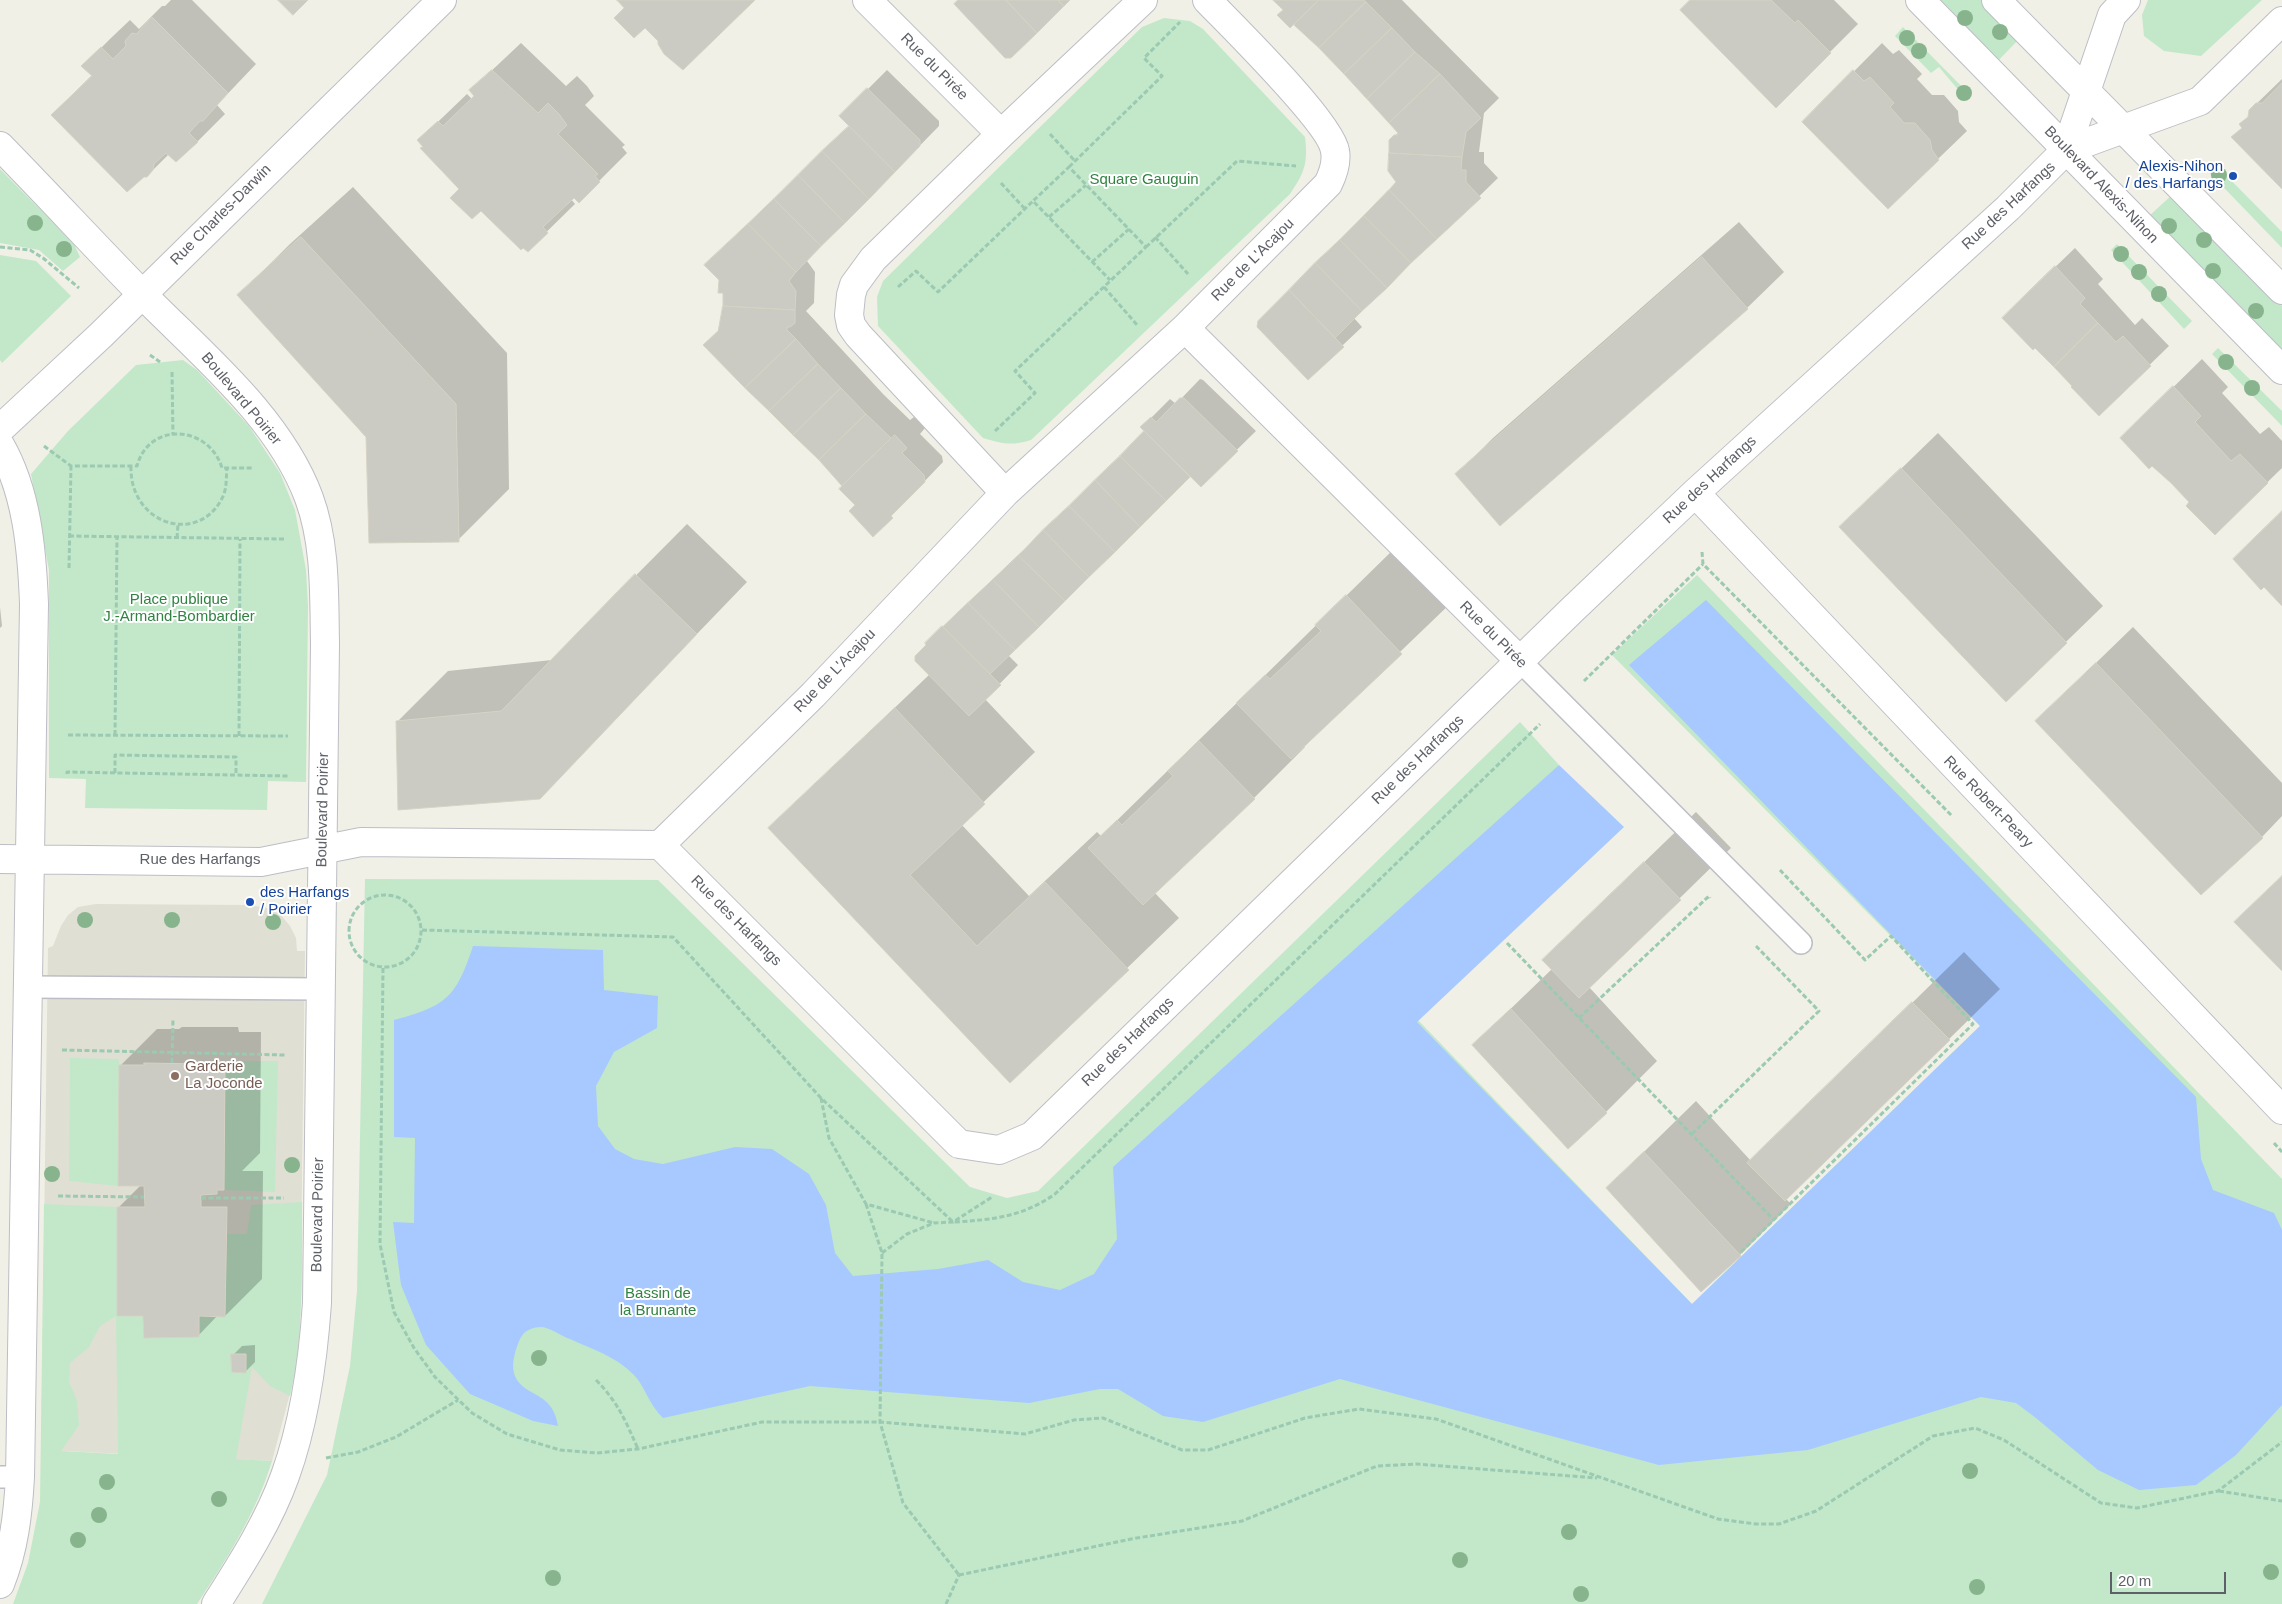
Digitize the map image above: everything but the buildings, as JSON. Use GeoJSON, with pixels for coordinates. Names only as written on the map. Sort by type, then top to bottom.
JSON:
{"type":"FeatureCollection","features":[{"type":"Feature","properties":{"kind":"street","name":"Rue Charles-Darwin"},"geometry":{"type":"LineString","coordinates":[[0,429],[142,294],[442,0]]}},
{"type":"Feature","properties":{"kind":"street","name":"Rue du Pirée"},"geometry":{"type":"LineString","coordinates":[[867,0],[1000,134]]}},
{"type":"Feature","properties":{"kind":"street"},"geometry":{"type":"LineString","coordinates":[[1005,493],[858,335],[851,325],[849,304],[854,285],[873,259],[1000,134],[1143,0]]}},
{"type":"Feature","properties":{"kind":"street","name":"Rue de L'Acajou"},"geometry":{"type":"LineString","coordinates":[[660,845],[813,695],[1005,493],[1185,328],[1328,184],[1336,161],[1335,150],[1315,117],[1207,0]]}},
{"type":"Feature","properties":{"kind":"street","name":"Boulevard Alexis-Nihon"},"geometry":{"type":"LineString","coordinates":[[1920,0],[2282,370]]}},
{"type":"Feature","properties":{"kind":"street"},"geometry":{"type":"LineString","coordinates":[[1996,0],[2282,290]]}},
{"type":"Feature","properties":{"kind":"street","name":"Rue des Harfangs"},"geometry":{"type":"LineString","coordinates":[[2066,150],[2112,15],[2126,0]]}},
{"type":"Feature","properties":{"kind":"street","name":"Rue des Harfangs"},"geometry":{"type":"LineString","coordinates":[[0,859],[261,862],[370,842],[660,845],[959,1144],[999,1150],[1032,1136],[1695,493],[2008,208],[2066,150],[2200,101],[2282,21]]}},
{"type":"Feature","properties":{"kind":"street","name":"Boulevard Poirier"},"geometry":{"type":"LineString","coordinates":[[0,146],[142,294],[202,353],[264,421],[297,472],[309,498],[317,528],[324,583],[325,644],[317,1303],[314,1339],[304,1403],[290,1458],[274,1502],[263,1526],[216,1604]]}},
{"type":"Feature","properties":{"kind":"street","name":"Rue du Pirée"},"geometry":{"type":"LineString","coordinates":[[1185,328],[1520,661]]}},
{"type":"Feature","properties":{"kind":"street"},"geometry":{"type":"LineString","coordinates":[[0,445],[16,480],[24,510],[33,581],[28,987],[10,1477],[18,1510],[13,1540],[0,1584]]}},
{"type":"Feature","properties":{"kind":"street","name":"Rue Robert-Peary"},"geometry":{"type":"LineString","coordinates":[[1695,493],[2282,1110]]}},
{"type":"Feature","properties":{"kind":"lane","name":"Rue du Pirée"},"geometry":{"type":"LineString","coordinates":[[1520,661],[1801,943]]}},
{"type":"Feature","properties":{"kind":"lane"},"geometry":{"type":"LineString","coordinates":[[28,987],[321,989]]}},
{"type":"Feature","properties":{"kind":"path"},"geometry":{"type":"LineString","coordinates":[[896,288],[916,271],[938,292],[1162,76],[1144,58],[1180,22]]}},
{"type":"Feature","properties":{"kind":"path"},"geometry":{"type":"LineString","coordinates":[[1045,129],[1075,160]]}},
{"type":"Feature","properties":{"kind":"path"},"geometry":{"type":"LineString","coordinates":[[993,433],[1035,393],[1015,371],[1237,161],[1296,166]]}},
{"type":"Feature","properties":{"kind":"path"},"geometry":{"type":"LineString","coordinates":[[1069,166],[1146,247]]}},
{"type":"Feature","properties":{"kind":"path"},"geometry":{"type":"LineString","coordinates":[[996,178],[1025,209]]}},
{"type":"Feature","properties":{"kind":"path"},"geometry":{"type":"LineString","coordinates":[[1049,218],[1086,184]]}},
{"type":"Feature","properties":{"kind":"path"},"geometry":{"type":"LineString","coordinates":[[1033,201],[1110,280]]}},
{"type":"Feature","properties":{"kind":"path"},"geometry":{"type":"LineString","coordinates":[[1092,262],[1129,230]]}},
{"type":"Feature","properties":{"kind":"path"},"geometry":{"type":"LineString","coordinates":[[1155,237],[1188,274]]}},
{"type":"Feature","properties":{"kind":"path"},"geometry":{"type":"LineString","coordinates":[[0,247],[30,250],[44,258],[79,288]]}},
{"type":"Feature","properties":{"kind":"path"},"geometry":{"type":"LineString","coordinates":[[1104,286],[1139,327]]}},
{"type":"Feature","properties":{"kind":"path"},"geometry":{"type":"LineString","coordinates":[[150,355],[173,373],[173,434]]}},
{"type":"Feature","properties":{"kind":"path"},"geometry":{"type":"LineString","coordinates":[[44,446],[71,466],[137,466],[139,459],[155,440],[173,434],[186,434],[205,442],[219,458],[222,468],[260,468]]}},
{"type":"Feature","properties":{"kind":"path"},"geometry":{"type":"LineString","coordinates":[[131,466],[132,486],[136,497],[144,508],[165,522],[178,524],[192,523],[202,519],[218,504],[226,487],[227,467]]}},
{"type":"Feature","properties":{"kind":"path"},"geometry":{"type":"LineString","coordinates":[[177,538],[178,524]]}},
{"type":"Feature","properties":{"kind":"path"},"geometry":{"type":"LineString","coordinates":[[283,529],[287,544]]}},
{"type":"Feature","properties":{"kind":"path"},"geometry":{"type":"LineString","coordinates":[[69,536],[285,539]]}},
{"type":"Feature","properties":{"kind":"path"},"geometry":{"type":"LineString","coordinates":[[114,735],[117,537]]}},
{"type":"Feature","properties":{"kind":"path"},"geometry":{"type":"LineString","coordinates":[[239,736],[240,539]]}},
{"type":"Feature","properties":{"kind":"path"},"geometry":{"type":"LineString","coordinates":[[866,1204],[934,1222],[983,1221],[1022,1213],[1055,1194],[1703,564]]}},
{"type":"Feature","properties":{"kind":"path"},"geometry":{"type":"LineString","coordinates":[[288,727],[288,746]]}},
{"type":"Feature","properties":{"kind":"path"},"geometry":{"type":"LineString","coordinates":[[68,734],[288,736]]}},
{"type":"Feature","properties":{"kind":"path"},"geometry":{"type":"LineString","coordinates":[[116,773],[115,755],[236,757],[236,774]]}},
{"type":"Feature","properties":{"kind":"path"},"geometry":{"type":"LineString","coordinates":[[67,779],[67,772],[288,774],[288,780]]}},
{"type":"Feature","properties":{"kind":"path"},"geometry":{"type":"LineString","coordinates":[[1740,1252],[1972,1024],[1891,936],[1865,960],[1780,870]]}},
{"type":"Feature","properties":{"kind":"path"},"geometry":{"type":"LineString","coordinates":[[382,894],[404,900],[413,908],[420,918],[422,930],[418,947],[406,961],[395,966],[383,968],[371,965],[361,958],[353,950],[349,939],[352,914],[360,904],[370,897],[382,894]]}},
{"type":"Feature","properties":{"kind":"path"},"geometry":{"type":"LineString","coordinates":[[1579,1018],[1709,896],[1716,904]]}},
{"type":"Feature","properties":{"kind":"path"},"geometry":{"type":"LineString","coordinates":[[422,930],[673,937],[821,1098],[953,1222]]}},
{"type":"Feature","properties":{"kind":"path"},"geometry":{"type":"LineString","coordinates":[[1692,1134],[1819,1011],[1750,940]]}},
{"type":"Feature","properties":{"kind":"path"},"geometry":{"type":"LineString","coordinates":[[1507,943],[1774,1220]]}},
{"type":"Feature","properties":{"kind":"path"},"geometry":{"type":"LineString","coordinates":[[383,968],[380,1244],[394,1312],[414,1348],[430,1370],[472,1413],[507,1434],[560,1450],[597,1454],[638,1449],[762,1422],[880,1422],[1025,1434],[1074,1420],[1103,1418],[1182,1450],[1208,1450],[1305,1418],[1359,1409],[1436,1418],[1718,1519],[1756,1524],[1779,1524],[1816,1511],[1933,1436],[1975,1428],[2004,1440],[2101,1503],[2137,1508],[2218,1491],[2282,1501]]}},
{"type":"Feature","properties":{"kind":"path"},"geometry":{"type":"LineString","coordinates":[[61,1042],[61,1050],[286,1055]]}},
{"type":"Feature","properties":{"kind":"path"},"geometry":{"type":"LineString","coordinates":[[172,1042],[172,1063]]}},
{"type":"Feature","properties":{"kind":"path"},"geometry":{"type":"LineString","coordinates":[[286,1064],[287,1045]]}},
{"type":"Feature","properties":{"kind":"path"},"geometry":{"type":"LineString","coordinates":[[821,1098],[829,1138],[866,1204],[882,1253],[880,1422],[904,1503],[959,1575]]}},
{"type":"Feature","properties":{"kind":"path"},"geometry":{"type":"LineString","coordinates":[[58,1186],[57,1196],[144,1197]]}},
{"type":"Feature","properties":{"kind":"path"},"geometry":{"type":"LineString","coordinates":[[201,1198],[284,1198],[284,1189]]}},
{"type":"Feature","properties":{"kind":"path"},"geometry":{"type":"LineString","coordinates":[[953,1222],[992,1197]]}},
{"type":"Feature","properties":{"kind":"path"},"geometry":{"type":"LineString","coordinates":[[882,1253],[907,1234],[934,1222]]}},
{"type":"Feature","properties":{"kind":"path"},"geometry":{"type":"LineString","coordinates":[[596,1380],[620,1408],[638,1449]]}},
{"type":"Feature","properties":{"kind":"path"},"geometry":{"type":"LineString","coordinates":[[290,1458],[320,1459],[358,1452],[396,1437],[458,1400]]}},
{"type":"Feature","properties":{"kind":"path"},"geometry":{"type":"LineString","coordinates":[[2218,1491],[2281,1440]]}},
{"type":"Feature","properties":{"kind":"path"},"geometry":{"type":"LineString","coordinates":[[959,1575],[1131,1538],[1242,1520],[1377,1466],[1416,1464],[1602,1478]]}},
{"type":"Feature","properties":{"kind":"path"},"geometry":{"type":"LineString","coordinates":[[946,1604],[959,1575]]}},
{"type":"Feature","properties":{"kind":"shaded area","name":"Garderie La Joconde"},"geometry":{"type":"Polygon","coordinates":[[[96,904],[244,905],[264,907],[280,914],[290,926],[296,938],[297,951],[305,951],[300,1330],[296,1371],[272,1461],[41,1450],[48,948],[53,946],[61,926],[68,915],[78,907],[96,904]]]}},
{"type":"Feature","properties":{"kind":"green space"},"geometry":{"type":"Polygon","coordinates":[[[1934,0],[1983,0],[2020,38],[1996,63],[1934,0]]]}},
{"type":"Feature","properties":{"kind":"green space"},"geometry":{"type":"Polygon","coordinates":[[[2148,0],[2262,0],[2201,56],[2164,51],[2144,36],[2142,15],[2148,0]]]}},
{"type":"Feature","properties":{"kind":"green space","name":"Square Gauguin"},"geometry":{"type":"Polygon","coordinates":[[[1164,18],[1190,21],[1203,29],[1305,137],[1306,161],[1302,173],[1290,194],[1031,440],[1007,444],[983,438],[878,326],[877,297],[883,281],[1142,27],[1164,18]]]}},
{"type":"Feature","properties":{"kind":"green space"},"geometry":{"type":"Polygon","coordinates":[[[1903,27],[1970,95],[1966,99],[1939,67],[1931,73],[1895,36],[1903,27]]]}},
{"type":"Feature","properties":{"kind":"green space"},"geometry":{"type":"Polygon","coordinates":[[[2212,161],[2282,232],[2282,248],[2205,168],[2212,161]]]}},
{"type":"Feature","properties":{"kind":"green space"},"geometry":{"type":"Polygon","coordinates":[[[0,169],[74,244],[80,257],[63,271],[39,250],[0,243],[0,169]]]}},
{"type":"Feature","properties":{"kind":"green space"},"geometry":{"type":"Polygon","coordinates":[[[2173,194],[2282,306],[2282,354],[2148,217],[2173,194]]]}},
{"type":"Feature","properties":{"kind":"green space"},"geometry":{"type":"Polygon","coordinates":[[[2117,244],[2192,321],[2184,329],[2111,250],[2117,244]]]}},
{"type":"Feature","properties":{"kind":"green space"},"geometry":{"type":"Polygon","coordinates":[[[0,255],[36,261],[71,296],[2,363],[0,360],[0,255]]]}},
{"type":"Feature","properties":{"kind":"green space"},"geometry":{"type":"Polygon","coordinates":[[[2218,348],[2282,411],[2282,426],[2212,354],[2218,348]]]}},
{"type":"Feature","properties":{"kind":"green space","name":"Place publique J.-Armand-Bombardier"},"geometry":{"type":"Polygon","coordinates":[[[183,360],[197,370],[249,426],[280,473],[295,510],[306,570],[308,606],[306,782],[268,781],[267,810],[85,808],[86,779],[49,778],[49,570],[31,474],[68,431],[136,365],[183,360]]]}},
{"type":"Feature","properties":{"kind":"green space","name":"Bassin de la Brunante"},"geometry":{"type":"Polygon","coordinates":[[[1697,575],[2282,1179],[2282,1604],[262,1604],[327,1475],[350,1366],[357,1291],[365,879],[658,880],[970,1187],[1007,1198],[1038,1191],[1520,722],[1559,765],[1418,1020],[1692,1304],[1980,1026],[1612,655],[1697,575]]]}},
{"type":"Feature","properties":{"kind":"green space"},"geometry":{"type":"Polygon","coordinates":[[[70,1058],[119,1059],[118,1186],[69,1181],[70,1058]]]}},
{"type":"Feature","properties":{"kind":"green space"},"geometry":{"type":"Polygon","coordinates":[[[225,1061],[278,1061],[275,1192],[224,1190],[225,1061]]]}},
{"type":"Feature","properties":{"kind":"green space"},"geometry":{"type":"Polygon","coordinates":[[[302,1202],[300,1324],[295,1372],[290,1396],[270,1386],[252,1367],[236,1459],[272,1461],[258,1499],[230,1553],[197,1604],[13,1604],[28,1563],[40,1502],[44,1204],[117,1207],[117,1316],[143,1316],[144,1338],[198,1337],[199,1316],[225,1317],[227,1234],[247,1234],[251,1205],[302,1202]],[[116,1316],[100,1326],[89,1347],[70,1363],[69,1382],[77,1400],[79,1425],[61,1451],[118,1454],[116,1316]]]}},
{"type":"Feature","properties":{"kind":"water","name":"Bassin de la Brunante"},"geometry":{"type":"Polygon","coordinates":[[[1706,600],[2196,1097],[2201,1159],[2213,1190],[2274,1213],[2282,1230],[2282,1405],[2236,1455],[2196,1485],[2139,1490],[2098,1470],[2016,1403],[1981,1397],[1808,1450],[1659,1465],[1340,1379],[1203,1422],[1163,1416],[1118,1389],[1100,1389],[1029,1403],[810,1386],[663,1418],[654,1407],[641,1384],[619,1362],[549,1329],[535,1328],[526,1331],[520,1339],[513,1369],[523,1387],[550,1406],[555,1414],[558,1426],[533,1421],[470,1394],[426,1345],[401,1285],[393,1222],[414,1223],[415,1138],[394,1137],[394,1020],[426,1010],[447,997],[461,978],[473,946],[603,950],[604,990],[658,996],[657,1028],[614,1052],[596,1086],[598,1126],[615,1149],[634,1159],[663,1164],[735,1147],[772,1149],[809,1174],[826,1205],[835,1253],[853,1276],[938,1269],[988,1260],[1023,1282],[1060,1290],[1094,1274],[1117,1239],[1113,1167],[1559,765],[1624,827],[1417,1022],[1692,1304],[1980,1026],[1629,665],[1706,600]]]}},
{"type":"Feature","properties":{"kind":"place","name":"Alexis-Nihon / des Harfangs"},"geometry":{"type":"Point","coordinates":[2233,176]}},
{"type":"Feature","properties":{"kind":"place","name":"des Harfangs / Poirier"},"geometry":{"type":"Point","coordinates":[250,902]}},
{"type":"Feature","properties":{"kind":"place","name":"Garderie La Joconde"},"geometry":{"type":"Point","coordinates":[175,1076]}}]}
